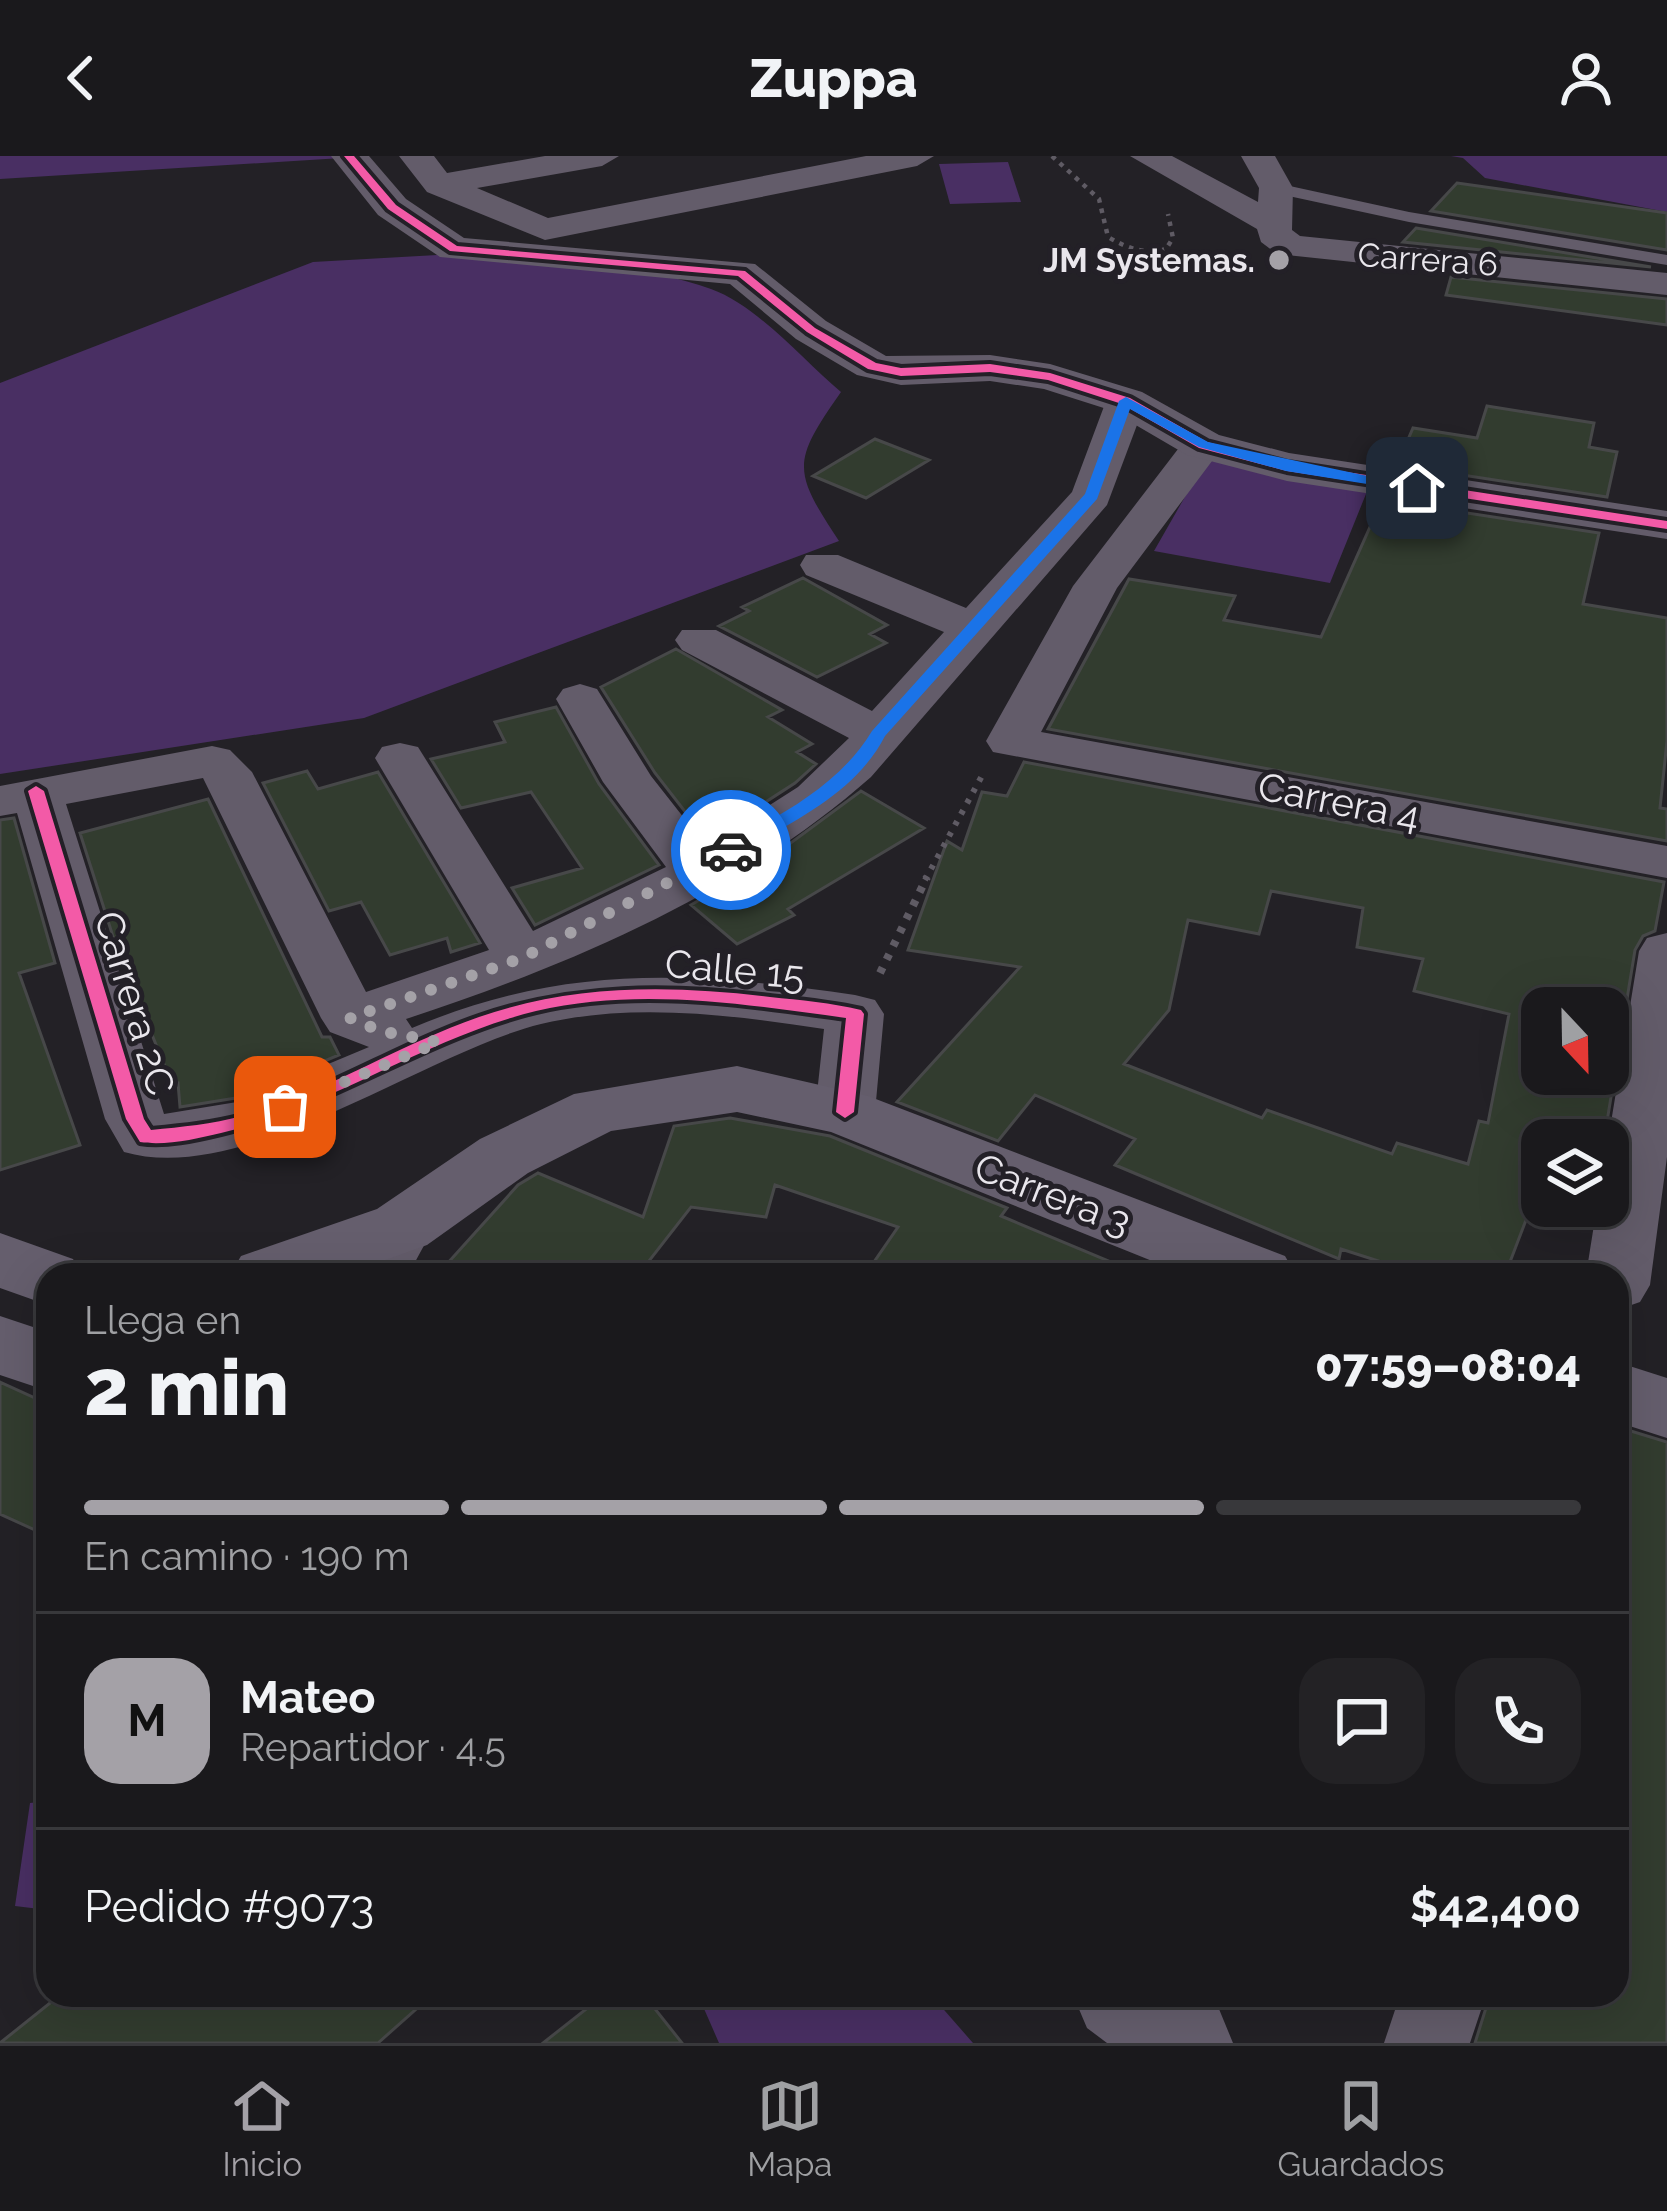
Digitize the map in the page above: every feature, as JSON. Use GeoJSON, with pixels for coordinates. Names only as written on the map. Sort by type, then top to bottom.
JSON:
{"type":"FeatureCollection","features":[{"type":"Feature","properties":{"kind":"main road"},"geometry":{"type":"LineString","coordinates":[[328,1263],[389,1251],[504,1156],[597,1110],[737,1089],[845,1112]]}},
{"type":"Feature","properties":{"kind":"main road","name":"Carrera 3"},"geometry":{"type":"LineString","coordinates":[[845,1112],[1229,1263]]}},
{"type":"Feature","properties":{"kind":"main road"},"geometry":{"type":"LineString","coordinates":[[0,1260],[36,1274]]}},
{"type":"Feature","properties":{"kind":"main road"},"geometry":{"type":"LineString","coordinates":[[0,1345],[36,1358]]}},
{"type":"Feature","properties":{"kind":"main road"},"geometry":{"type":"LineString","coordinates":[[1629,1396],[1667,1408]]}},
{"type":"Feature","properties":{"kind":"main road"},"geometry":{"type":"LineString","coordinates":[[1136,2007],[1185,2043]]}},
{"type":"Feature","properties":{"kind":"street"},"geometry":{"type":"LineString","coordinates":[[349,156],[392,206],[454,249],[741,273],[811,330],[872,366],[901,372],[990,368],[1050,377],[1126,401],[1203,445],[1309,470],[1667,526]]}},
{"type":"Feature","properties":{"kind":"street"},"geometry":{"type":"LineString","coordinates":[[416,156],[439,185],[528,226],[562,228],[917,156]]}},
{"type":"Feature","properties":{"kind":"street"},"geometry":{"type":"LineString","coordinates":[[439,185],[602,156]]}},
{"type":"Feature","properties":{"kind":"street","name":"Carrera 6"},"geometry":{"type":"LineString","coordinates":[[1148,156],[1269,189],[1274,234],[1290,246],[1667,284]]}},
{"type":"Feature","properties":{"kind":"street"},"geometry":{"type":"LineString","coordinates":[[350,1018],[522,958],[696,870],[814,802],[865,759],[878,734],[1092,496],[1126,401]]}},
{"type":"Feature","properties":{"kind":"street"},"geometry":{"type":"LineString","coordinates":[[1011,741],[1096,586],[1203,445]]}},
{"type":"Feature","properties":{"kind":"street"},"geometry":{"type":"LineString","coordinates":[[822,565],[974,628]]}},
{"type":"Feature","properties":{"kind":"street"},"geometry":{"type":"LineString","coordinates":[[700,640],[878,734]]}},
{"type":"Feature","properties":{"kind":"street"},"geometry":{"type":"LineString","coordinates":[[580,699],[629,782],[696,870]]}},
{"type":"Feature","properties":{"kind":"street","name":"Carrera 4"},"geometry":{"type":"LineString","coordinates":[[1011,741],[1667,862]]}},
{"type":"Feature","properties":{"kind":"street"},"geometry":{"type":"LineString","coordinates":[[400,758],[522,958]]}},
{"type":"Feature","properties":{"kind":"street"},"geometry":{"type":"LineString","coordinates":[[18,796],[212,761],[227,772],[350,1018],[380,1031],[439,1042]]}},
{"type":"Feature","properties":{"kind":"street","name":"Carrera 2C"},"geometry":{"type":"LineString","coordinates":[[18,796],[135,1119],[146,1137],[189,1136],[246,1124]]}},
{"type":"Feature","properties":{"kind":"street"},"geometry":{"type":"LineString","coordinates":[[1620,1263],[1667,951]]}},
{"type":"Feature","properties":{"kind":"street","name":"Calle 15"},"geometry":{"type":"LineString","coordinates":[[246,1124],[535,1006],[698,992],[855,1014],[845,1112]]}},
{"type":"Feature","properties":{"kind":"street"},"geometry":{"type":"LineString","coordinates":[[1427,2043],[1439,2007]]}},
{"type":"Feature","properties":{"kind":"lane"},"geometry":{"type":"LineString","coordinates":[[1269,189],[1667,260]]}},
{"type":"Feature","properties":{"kind":"path"},"geometry":{"type":"LineString","coordinates":[[1052,156],[1100,200],[1108,237],[1124,246],[1142,252],[1166,249],[1173,238],[1163,206]]}},
{"type":"Feature","properties":{"kind":"shaded area"},"geometry":{"type":"Polygon","coordinates":[[[0,156],[340,156],[342,158],[0,179],[0,156]]]}},
{"type":"Feature","properties":{"kind":"shaded area"},"geometry":{"type":"Polygon","coordinates":[[[1451,156],[1667,156],[1667,212],[1485,178],[1463,158],[1451,156]]]}},
{"type":"Feature","properties":{"kind":"shaded area"},"geometry":{"type":"Polygon","coordinates":[[[1008,162],[1021,202],[950,204],[939,164],[1008,162]]]}},
{"type":"Feature","properties":{"kind":"shaded area"},"geometry":{"type":"Polygon","coordinates":[[[437,255],[645,272],[711,289],[746,308],[841,392],[813,435],[804,466],[813,498],[839,541],[364,718],[0,774],[0,383],[313,262],[437,255]]]}},
{"type":"Feature","properties":{"kind":"shaded area"},"geometry":{"type":"Polygon","coordinates":[[[1206,460],[1368,489],[1330,583],[1154,551],[1206,460]]]}},
{"type":"Feature","properties":{"kind":"shaded area"},"geometry":{"type":"Polygon","coordinates":[[[36,1802],[36,1909],[15,1906],[30,1803],[36,1802]]]}},
{"type":"Feature","properties":{"kind":"shaded area"},"geometry":{"type":"Polygon","coordinates":[[[703,2007],[942,2007],[973,2043],[719,2043],[703,2007]]]}},
{"type":"Feature","properties":{"kind":"building"},"geometry":{"type":"Polygon","coordinates":[[[1457,183],[1667,213],[1667,250],[1431,211],[1457,183]]]}},
{"type":"Feature","properties":{"kind":"building"},"geometry":{"type":"Polygon","coordinates":[[[1416,228],[1651,267],[1403,242],[1416,228]]]}},
{"type":"Feature","properties":{"kind":"building"},"geometry":{"type":"Polygon","coordinates":[[[1451,277],[1667,299],[1667,325],[1446,295],[1451,277]]]}},
{"type":"Feature","properties":{"kind":"building"},"geometry":{"type":"Polygon","coordinates":[[[1487,406],[1594,423],[1589,447],[1617,452],[1607,497],[1397,465],[1413,428],[1477,438],[1487,406]]]}},
{"type":"Feature","properties":{"kind":"building"},"geometry":{"type":"Polygon","coordinates":[[[875,439],[929,460],[866,498],[813,476],[875,439]]]}},
{"type":"Feature","properties":{"kind":"building"},"geometry":{"type":"Polygon","coordinates":[[[1382,500],[1599,533],[1583,604],[1667,618],[1667,741],[1660,808],[1667,809],[1667,841],[1048,729],[1129,579],[1235,596],[1224,620],[1321,637],[1382,500]]]}},
{"type":"Feature","properties":{"kind":"building"},"geometry":{"type":"Polygon","coordinates":[[[803,578],[887,625],[870,634],[886,643],[817,677],[719,626],[749,611],[742,607],[803,578]]]}},
{"type":"Feature","properties":{"kind":"building"},"geometry":{"type":"Polygon","coordinates":[[[676,649],[782,710],[768,717],[812,744],[797,752],[816,764],[707,840],[655,773],[601,687],[676,649]]]}},
{"type":"Feature","properties":{"kind":"building"},"geometry":{"type":"Polygon","coordinates":[[[556,707],[599,784],[659,865],[535,925],[512,888],[582,868],[531,792],[461,808],[431,759],[505,742],[495,722],[556,707]]]}},
{"type":"Feature","properties":{"kind":"building"},"geometry":{"type":"Polygon","coordinates":[[[1024,762],[1664,882],[1655,931],[1643,936],[1635,950],[1629,987],[1521,987],[1521,1095],[1611,1095],[1607,1119],[1521,1119],[1523,1227],[1510,1263],[1385,1263],[1341,1249],[1339,1259],[1115,1165],[1135,1139],[1035,1095],[998,1141],[897,1102],[1020,967],[908,950],[947,841],[962,850],[982,792],[1007,796],[1024,762]],[[1271,891],[1259,934],[1188,920],[1169,1010],[1124,1064],[1262,1118],[1267,1110],[1392,1154],[1397,1143],[1468,1164],[1479,1121],[1488,1123],[1509,1014],[1414,991],[1423,959],[1357,947],[1363,908],[1271,891]]]}},
{"type":"Feature","properties":{"kind":"building"},"geometry":{"type":"Polygon","coordinates":[[[307,771],[318,789],[378,772],[480,943],[451,952],[447,938],[390,955],[361,902],[329,911],[263,783],[307,771]]]}},
{"type":"Feature","properties":{"kind":"building"},"geometry":{"type":"Polygon","coordinates":[[[861,791],[924,828],[788,909],[794,915],[737,944],[691,905],[769,859],[861,791]]]}},
{"type":"Feature","properties":{"kind":"building"},"geometry":{"type":"Polygon","coordinates":[[[208,799],[322,1037],[330,1037],[339,1055],[236,1098],[180,1107],[178,1083],[172,1084],[116,946],[80,833],[208,799]]]}},
{"type":"Feature","properties":{"kind":"building"},"geometry":{"type":"Polygon","coordinates":[[[14,818],[55,963],[19,973],[80,1145],[0,1170],[0,820],[14,818]]]}},
{"type":"Feature","properties":{"kind":"building"},"geometry":{"type":"Polygon","coordinates":[[[730,1118],[830,1136],[1007,1208],[1001,1216],[1113,1263],[873,1263],[898,1227],[775,1185],[766,1217],[691,1207],[647,1263],[448,1263],[518,1185],[538,1173],[643,1217],[674,1126],[730,1118]]]}},
{"type":"Feature","properties":{"kind":"building"},"geometry":{"type":"Polygon","coordinates":[[[0,1382],[36,1398],[36,1530],[0,1514],[0,1382]]]}},
{"type":"Feature","properties":{"kind":"building"},"geometry":{"type":"Polygon","coordinates":[[[1629,1430],[1667,1442],[1667,2043],[1475,2043],[1486,2007],[1629,2007],[1629,1430]]]}},
{"type":"Feature","properties":{"kind":"building"},"geometry":{"type":"Polygon","coordinates":[[[45,2007],[418,2007],[378,2043],[0,2043],[45,2007]]]}},
{"type":"Feature","properties":{"kind":"building"},"geometry":{"type":"Polygon","coordinates":[[[589,2007],[654,2007],[682,2043],[543,2043],[589,2007]]]}},
{"type":"Feature","properties":{"kind":"cycle path"},"geometry":{"type":"LineString","coordinates":[[349,156],[392,207],[454,249],[741,273],[811,330],[872,366],[901,372],[990,368],[1050,377],[1126,401],[1203,445],[1287,467],[1667,525]]}},
{"type":"Feature","properties":{"kind":"cycle path"},"geometry":{"type":"LineString","coordinates":[[36,791],[135,1119],[146,1137],[247,1121],[486,1021],[535,1006],[615,995],[695,995],[855,1014],[845,1112]]}},
{"type":"Feature","properties":{"kind":"way so far"},"geometry":{"type":"LineString","coordinates":[[285,1107],[439,1042],[380,1031],[350,1018],[522,958],[731,850]]}},
{"type":"Feature","properties":{"kind":"place","name":"JM Systemas."},"geometry":{"type":"Point","coordinates":[1279,260]}},
{"type":"Feature","properties":{"kind":"route"},"geometry":{"type":"LineString","coordinates":[[731,850],[814,802],[865,759],[878,734],[1092,496],[1126,401],[1203,445],[1286,466],[1417,488]]}}]}
